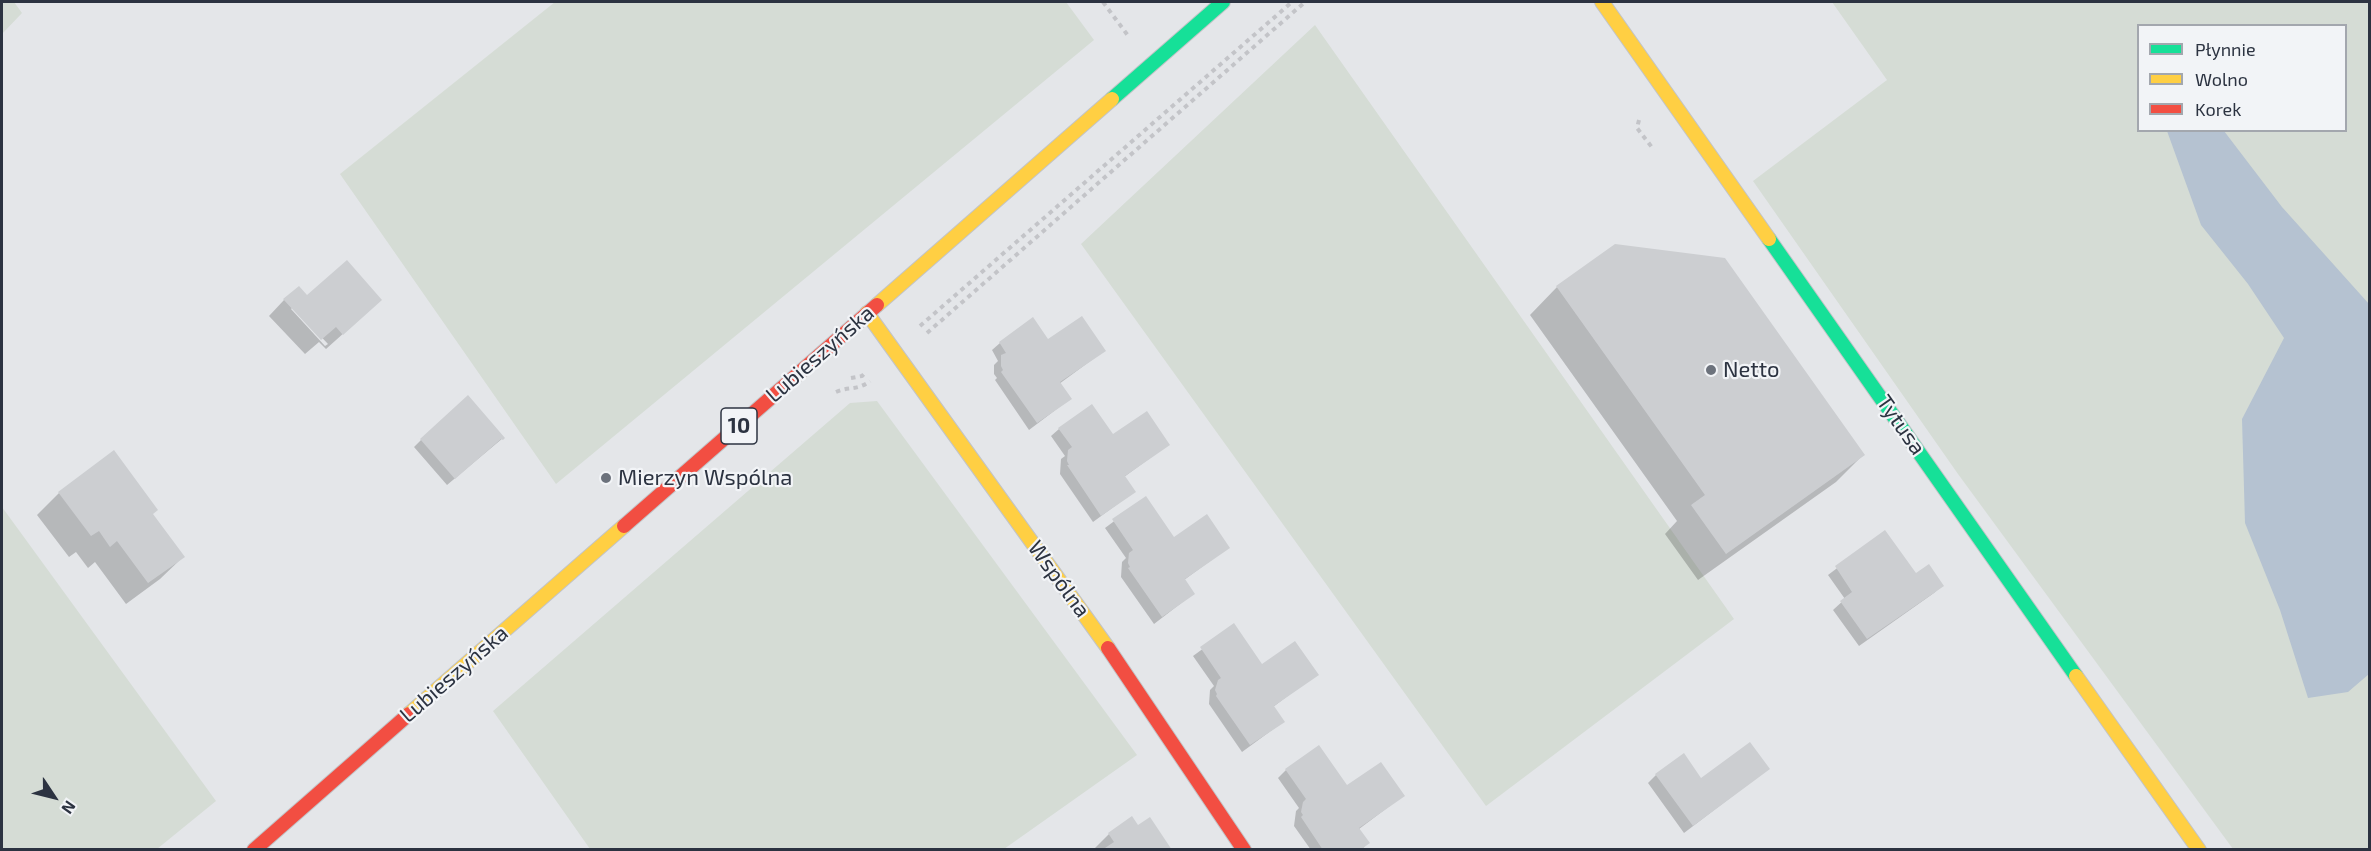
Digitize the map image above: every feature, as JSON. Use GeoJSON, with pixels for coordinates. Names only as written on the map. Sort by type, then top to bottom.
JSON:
{"type":"FeatureCollection","features":[{"type":"Feature","properties":{"kind":"street","name":"Lubieszyńska"},"geometry":{"type":"LineString","coordinates":[[254,849],[1223,2]]}},
{"type":"Feature","properties":{"kind":"street","name":"Tytusa"},"geometry":{"type":"LineString","coordinates":[[1602,2],[2199,849]]}},
{"type":"Feature","properties":{"kind":"street","name":"Wspólna"},"geometry":{"type":"LineString","coordinates":[[867,312],[1137,688],[1244,849]]}},
{"type":"Feature","properties":{"kind":"path"},"geometry":{"type":"LineString","coordinates":[[832,394],[844,389],[862,388],[1305,2]]}},
{"type":"Feature","properties":{"kind":"shaded area"},"geometry":{"type":"Polygon","coordinates":[[[2,2],[14,2],[22,13],[2,34],[2,2]]]}},
{"type":"Feature","properties":{"kind":"shaded area"},"geometry":{"type":"Polygon","coordinates":[[[555,2],[1066,2],[1094,40],[556,484],[340,174],[555,2]]]}},
{"type":"Feature","properties":{"kind":"shaded area"},"geometry":{"type":"Polygon","coordinates":[[[1832,2],[2369,2],[2369,849],[2233,849],[1958,474],[1753,181],[1887,80],[1832,2]]]}},
{"type":"Feature","properties":{"kind":"shaded area"},"geometry":{"type":"Polygon","coordinates":[[[1315,25],[1734,619],[1486,806],[1081,244],[1315,25]]]}},
{"type":"Feature","properties":{"kind":"shaded area"},"geometry":{"type":"Polygon","coordinates":[[[877,401],[1137,755],[1004,849],[590,849],[493,711],[850,403],[877,401]]]}},
{"type":"Feature","properties":{"kind":"shaded area"},"geometry":{"type":"Polygon","coordinates":[[[2,507],[216,801],[157,849],[2,849],[2,507]]]}},
{"type":"Feature","properties":{"kind":"water"},"geometry":{"type":"Polygon","coordinates":[[[2167,132],[2225,132],[2282,207],[2369,304],[2369,674],[2348,692],[2308,698],[2280,610],[2245,523],[2242,419],[2284,338],[2248,284],[2201,225],[2167,132]]]}},
{"type":"Feature","properties":{"kind":"building","name":"Netto"},"geometry":{"type":"Polygon","coordinates":[[[1615,244],[1725,258],[1865,455],[1726,554],[1691,505],[1705,495],[1556,286],[1615,244]]]}},
{"type":"Feature","properties":{"kind":"building"},"geometry":{"type":"Polygon","coordinates":[[[347,260],[382,300],[343,335],[336,327],[321,340],[283,299],[299,286],[307,295],[347,260]]]}},
{"type":"Feature","properties":{"kind":"building"},"geometry":{"type":"Polygon","coordinates":[[[1082,316],[1106,351],[1060,382],[1072,399],[1037,423],[1001,372],[1003,370],[1001,355],[1006,353],[999,342],[1033,317],[1048,339],[1082,316]]]}},
{"type":"Feature","properties":{"kind":"building"},"geometry":{"type":"Polygon","coordinates":[[[468,395],[505,438],[455,479],[420,439],[468,395]]]}},
{"type":"Feature","properties":{"kind":"building"},"geometry":{"type":"Polygon","coordinates":[[[1092,404],[1113,434],[1147,411],[1170,445],[1125,476],[1136,492],[1101,516],[1067,465],[1069,465],[1068,450],[1072,447],[1058,428],[1092,404]]]}},
{"type":"Feature","properties":{"kind":"building"},"geometry":{"type":"Polygon","coordinates":[[[114,450],[158,510],[153,514],[185,557],[148,583],[117,541],[110,547],[99,531],[91,536],[58,492],[114,450]]]}},
{"type":"Feature","properties":{"kind":"building"},"geometry":{"type":"Polygon","coordinates":[[[1146,496],[1174,537],[1207,514],[1230,548],[1185,579],[1195,594],[1162,617],[1128,568],[1130,567],[1129,553],[1133,550],[1112,519],[1146,496]]]}},
{"type":"Feature","properties":{"kind":"building"},"geometry":{"type":"Polygon","coordinates":[[[1885,530],[1916,573],[1929,564],[1944,586],[1867,639],[1840,601],[1852,592],[1835,566],[1885,530]]]}},
{"type":"Feature","properties":{"kind":"building"},"geometry":{"type":"Polygon","coordinates":[[[1234,623],[1262,664],[1295,641],[1319,675],[1274,706],[1285,722],[1250,745],[1216,696],[1215,690],[1221,678],[1200,647],[1234,623]]]}},
{"type":"Feature","properties":{"kind":"building"},"geometry":{"type":"Polygon","coordinates":[[[1750,742],[1770,769],[1693,826],[1655,774],[1684,753],[1701,778],[1750,742]]]}},
{"type":"Feature","properties":{"kind":"building"},"geometry":{"type":"Polygon","coordinates":[[[1319,745],[1347,785],[1381,762],[1405,796],[1359,828],[1370,843],[1360,850],[1323,850],[1301,817],[1303,802],[1306,799],[1285,769],[1319,745]]]}},
{"type":"Feature","properties":{"kind":"building"},"geometry":{"type":"Polygon","coordinates":[[[1132,816],[1138,825],[1150,817],[1172,850],[1102,850],[1114,842],[1108,833],[1132,816]]]}},
{"type":"Feature","properties":{"kind":"traffic: fast"},"geometry":{"type":"LineString","coordinates":[[1112,99],[1223,2]]}},
{"type":"Feature","properties":{"kind":"traffic: fast"},"geometry":{"type":"LineString","coordinates":[[1769,239],[2076,676]]}},
{"type":"Feature","properties":{"kind":"traffic: slow"},"geometry":{"type":"LineString","coordinates":[[1602,2],[1769,239]]}},
{"type":"Feature","properties":{"kind":"traffic: slow"},"geometry":{"type":"LineString","coordinates":[[877,305],[1112,99]]}},
{"type":"Feature","properties":{"kind":"traffic: slow"},"geometry":{"type":"LineString","coordinates":[[867,313],[1108,648]]}},
{"type":"Feature","properties":{"kind":"traffic: slow"},"geometry":{"type":"LineString","coordinates":[[409,714],[624,526]]}},
{"type":"Feature","properties":{"kind":"traffic: slow"},"geometry":{"type":"LineString","coordinates":[[2076,676],[2199,850]]}},
{"type":"Feature","properties":{"kind":"traffic: jam"},"geometry":{"type":"LineString","coordinates":[[624,526],[877,305]]}},
{"type":"Feature","properties":{"kind":"traffic: jam"},"geometry":{"type":"LineString","coordinates":[[1108,648],[1244,850]]}},
{"type":"Feature","properties":{"kind":"traffic: jam"},"geometry":{"type":"LineString","coordinates":[[254,850],[409,714]]}},
{"type":"Feature","properties":{"kind":"place","name":"Netto"},"geometry":{"type":"Point","coordinates":[1711,370]}},
{"type":"Feature","properties":{"kind":"place","name":"Mierzyn Wspólna"},"geometry":{"type":"Point","coordinates":[606,478]}}]}
